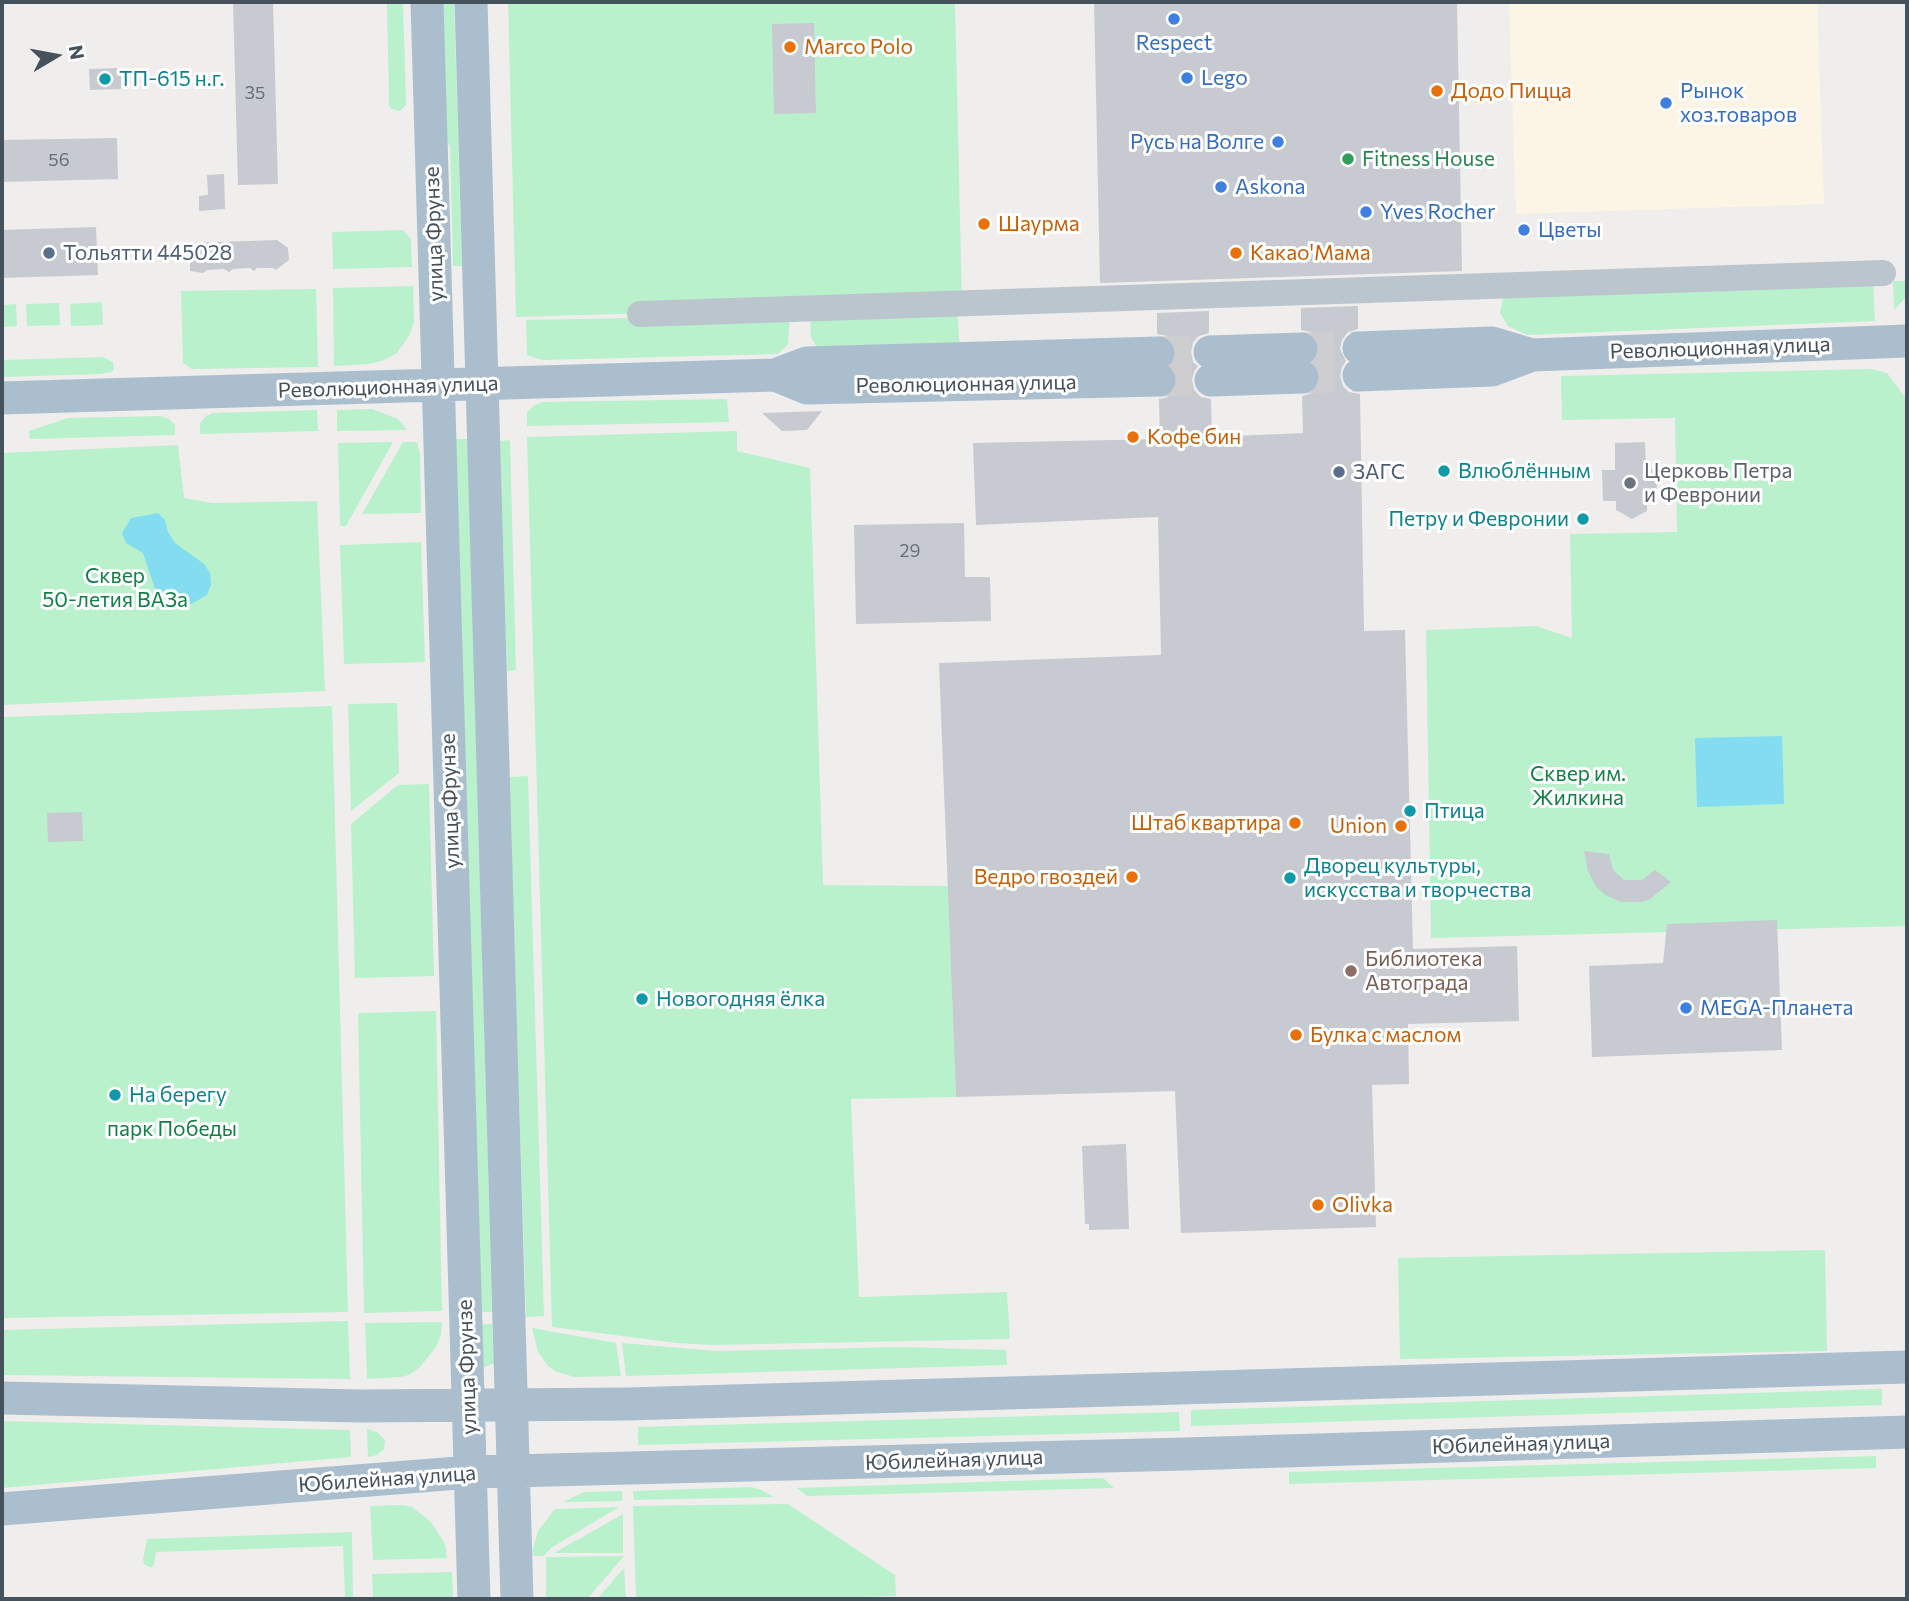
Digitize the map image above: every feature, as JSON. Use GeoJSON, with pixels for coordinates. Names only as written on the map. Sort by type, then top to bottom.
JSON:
{"type":"FeatureCollection","features":[{"type":"Feature","properties":{"kind":"main road","name":"улица Фрунзе"},"geometry":{"type":"LineString","coordinates":[[427,2],[474,1599]]}},
{"type":"Feature","properties":{"kind":"main road","name":"улица Фрунзе"},"geometry":{"type":"LineString","coordinates":[[471,2],[517,1599]]}},
{"type":"Feature","properties":{"kind":"main road","name":"Революционная улица"},"geometry":{"type":"LineString","coordinates":[[1359,361],[1492,343],[1532,355],[1907,341]]}},
{"type":"Feature","properties":{"kind":"main road","name":"Революционная улица"},"geometry":{"type":"LineString","coordinates":[[2,398],[775,375],[807,363],[1158,367]]}},
{"type":"Feature","properties":{"kind":"main road"},"geometry":{"type":"LineString","coordinates":[[1210,366],[1302,363]]}},
{"type":"Feature","properties":{"kind":"main road"},"geometry":{"type":"LineString","coordinates":[[2,1398],[360,1406],[627,1404],[1907,1367]]}},
{"type":"Feature","properties":{"kind":"main road","name":"Юбилейная улица"},"geometry":{"type":"LineString","coordinates":[[2,1509],[471,1472],[1199,1454],[1907,1432]]}},
{"type":"Feature","properties":{"kind":"street"},"geometry":{"type":"LineString","coordinates":[[640,314],[1882,273]]}},
{"type":"Feature","properties":{"kind":"shaded area","name":"Рынок хоз.товаров"},"geometry":{"type":"Polygon","coordinates":[[[1509,2],[1817,2],[1824,204],[1516,214],[1509,2]]]}},
{"type":"Feature","properties":{"kind":"green space"},"geometry":{"type":"Polygon","coordinates":[[[387,2],[403,2],[406,105],[400,111],[391,109],[389,105],[387,2]]]}},
{"type":"Feature","properties":{"kind":"green space"},"geometry":{"type":"Polygon","coordinates":[[[436,2],[454,2],[462,266],[453,266],[450,147],[442,133],[436,2]]]}},
{"type":"Feature","properties":{"kind":"green space"},"geometry":{"type":"Polygon","coordinates":[[[508,2],[955,2],[962,304],[516,317],[508,2]]]}},
{"type":"Feature","properties":{"kind":"green space"},"geometry":{"type":"Polygon","coordinates":[[[403,230],[411,239],[412,267],[333,269],[332,232],[403,230]]]}},
{"type":"Feature","properties":{"kind":"green space"},"geometry":{"type":"Polygon","coordinates":[[[1873,281],[1875,321],[1527,335],[1508,326],[1500,313],[1503,298],[1873,281]]]}},
{"type":"Feature","properties":{"kind":"green space"},"geometry":{"type":"Polygon","coordinates":[[[1893,281],[1907,281],[1905,298],[1894,310],[1893,281]]]}},
{"type":"Feature","properties":{"kind":"green space"},"geometry":{"type":"Polygon","coordinates":[[[413,286],[414,322],[409,336],[397,353],[369,364],[334,366],[333,288],[413,286]]]}},
{"type":"Feature","properties":{"kind":"green space"},"geometry":{"type":"Polygon","coordinates":[[[316,289],[318,367],[192,369],[183,363],[181,291],[316,289]]]}},
{"type":"Feature","properties":{"kind":"green space"},"geometry":{"type":"Polygon","coordinates":[[[102,302],[103,325],[71,326],[70,304],[102,302]]]}},
{"type":"Feature","properties":{"kind":"green space"},"geometry":{"type":"Polygon","coordinates":[[[59,303],[60,325],[27,326],[26,304],[59,303]]]}},
{"type":"Feature","properties":{"kind":"green space"},"geometry":{"type":"Polygon","coordinates":[[[16,304],[17,326],[2,327],[2,305],[16,304]]]}},
{"type":"Feature","properties":{"kind":"green space"},"geometry":{"type":"Polygon","coordinates":[[[957,310],[960,350],[817,347],[811,338],[810,314],[957,310]]]}},
{"type":"Feature","properties":{"kind":"green space"},"geometry":{"type":"Polygon","coordinates":[[[790,315],[788,344],[778,354],[542,360],[527,355],[526,320],[790,315]]]}},
{"type":"Feature","properties":{"kind":"green space"},"geometry":{"type":"Polygon","coordinates":[[[103,357],[113,362],[114,370],[100,374],[2,377],[2,360],[103,357]]]}},
{"type":"Feature","properties":{"kind":"green space","name":"Сквер им. Жилкина"},"geometry":{"type":"Polygon","coordinates":[[[1871,369],[1887,373],[1907,400],[1907,926],[1431,938],[1426,630],[1536,626],[1572,638],[1570,534],[1677,532],[1675,418],[1562,420],[1561,376],[1871,369]]]}},
{"type":"Feature","properties":{"kind":"green space"},"geometry":{"type":"Polygon","coordinates":[[[727,399],[729,422],[527,426],[527,412],[542,402],[727,399]]]}},
{"type":"Feature","properties":{"kind":"green space"},"geometry":{"type":"Polygon","coordinates":[[[372,409],[398,419],[407,430],[337,431],[337,410],[372,409]]]}},
{"type":"Feature","properties":{"kind":"green space"},"geometry":{"type":"Polygon","coordinates":[[[317,410],[318,431],[200,434],[200,423],[213,413],[317,410]]]}},
{"type":"Feature","properties":{"kind":"green space"},"geometry":{"type":"Polygon","coordinates":[[[160,416],[175,425],[175,435],[30,439],[29,431],[68,418],[160,416]]]}},
{"type":"Feature","properties":{"kind":"green space"},"geometry":{"type":"Polygon","coordinates":[[[737,431],[737,451],[810,468],[823,885],[948,886],[956,1097],[851,1099],[859,1297],[1007,1292],[1010,1339],[712,1345],[552,1327],[527,437],[737,431]]]}},
{"type":"Feature","properties":{"kind":"green space"},"geometry":{"type":"Polygon","coordinates":[[[452,439],[468,439],[492,1312],[475,1312],[452,439]]]}},
{"type":"Feature","properties":{"kind":"green space"},"geometry":{"type":"Polygon","coordinates":[[[510,440],[516,670],[507,671],[500,441],[510,440]]]}},
{"type":"Feature","properties":{"kind":"green space"},"geometry":{"type":"Polygon","coordinates":[[[393,442],[346,526],[340,526],[338,443],[393,442]]]}},
{"type":"Feature","properties":{"kind":"green space"},"geometry":{"type":"Polygon","coordinates":[[[403,442],[417,442],[420,454],[421,513],[362,514],[403,442]]]}},
{"type":"Feature","properties":{"kind":"green space","name":"Сквер 50-летия ВАЗа"},"geometry":{"type":"Polygon","coordinates":[[[178,445],[184,498],[212,503],[317,501],[325,691],[2,705],[2,453],[178,445]]]}},
{"type":"Feature","properties":{"kind":"green space"},"geometry":{"type":"Polygon","coordinates":[[[421,542],[425,662],[344,664],[340,545],[421,542]]]}},
{"type":"Feature","properties":{"kind":"green space"},"geometry":{"type":"Polygon","coordinates":[[[397,703],[399,773],[351,811],[348,704],[397,703]]]}},
{"type":"Feature","properties":{"kind":"green space","name":"парк Победы"},"geometry":{"type":"Polygon","coordinates":[[[332,706],[348,1312],[2,1318],[2,717],[332,706]]]}},
{"type":"Feature","properties":{"kind":"green space"},"geometry":{"type":"Polygon","coordinates":[[[528,776],[544,1316],[526,1317],[509,777],[528,776]]]}},
{"type":"Feature","properties":{"kind":"green space"},"geometry":{"type":"Polygon","coordinates":[[[429,784],[434,976],[355,978],[351,824],[398,785],[429,784]]]}},
{"type":"Feature","properties":{"kind":"green space"},"geometry":{"type":"Polygon","coordinates":[[[436,1011],[442,1311],[364,1313],[358,1013],[436,1011]]]}},
{"type":"Feature","properties":{"kind":"green space"},"geometry":{"type":"Polygon","coordinates":[[[1825,1250],[1827,1351],[1400,1359],[1398,1258],[1825,1250]]]}},
{"type":"Feature","properties":{"kind":"green space"},"geometry":{"type":"Polygon","coordinates":[[[348,1321],[350,1379],[2,1375],[2,1330],[348,1321]]]}},
{"type":"Feature","properties":{"kind":"green space"},"geometry":{"type":"Polygon","coordinates":[[[442,1322],[436,1347],[420,1367],[409,1375],[367,1379],[365,1323],[442,1322]]]}},
{"type":"Feature","properties":{"kind":"green space"},"geometry":{"type":"Polygon","coordinates":[[[492,1324],[494,1363],[480,1366],[475,1325],[492,1324]]]}},
{"type":"Feature","properties":{"kind":"green space"},"geometry":{"type":"Polygon","coordinates":[[[532,1328],[616,1343],[621,1376],[574,1377],[555,1371],[538,1352],[532,1328]]]}},
{"type":"Feature","properties":{"kind":"green space"},"geometry":{"type":"Polygon","coordinates":[[[622,1343],[717,1351],[901,1347],[1006,1350],[1007,1365],[626,1376],[622,1343]]]}},
{"type":"Feature","properties":{"kind":"green space"},"geometry":{"type":"Polygon","coordinates":[[[1882,1389],[1882,1405],[1191,1426],[1191,1410],[1882,1389]]]}},
{"type":"Feature","properties":{"kind":"green space"},"geometry":{"type":"Polygon","coordinates":[[[1179,1412],[1180,1431],[638,1445],[638,1427],[1179,1412]]]}},
{"type":"Feature","properties":{"kind":"green space"},"geometry":{"type":"Polygon","coordinates":[[[2,1421],[350,1430],[351,1457],[2,1488],[2,1421]]]}},
{"type":"Feature","properties":{"kind":"green space"},"geometry":{"type":"Polygon","coordinates":[[[367,1429],[377,1432],[385,1440],[384,1449],[377,1455],[368,1457],[367,1429]]]}},
{"type":"Feature","properties":{"kind":"green space"},"geometry":{"type":"Polygon","coordinates":[[[1876,1456],[1876,1468],[1289,1484],[1289,1472],[1876,1456]]]}},
{"type":"Feature","properties":{"kind":"green space"},"geometry":{"type":"Polygon","coordinates":[[[1103,1478],[1114,1488],[807,1496],[797,1488],[1103,1478]]]}},
{"type":"Feature","properties":{"kind":"green space"},"geometry":{"type":"Polygon","coordinates":[[[750,1487],[774,1497],[634,1500],[633,1491],[750,1487]]]}},
{"type":"Feature","properties":{"kind":"green space"},"geometry":{"type":"Polygon","coordinates":[[[622,1491],[622,1501],[563,1502],[584,1492],[622,1491]]]}},
{"type":"Feature","properties":{"kind":"green space"},"geometry":{"type":"Polygon","coordinates":[[[788,1504],[895,1575],[896,1596],[636,1599],[633,1506],[788,1504]]]}},
{"type":"Feature","properties":{"kind":"green space"},"geometry":{"type":"Polygon","coordinates":[[[370,1506],[412,1507],[431,1522],[445,1544],[447,1558],[373,1560],[370,1506]]]}},
{"type":"Feature","properties":{"kind":"green space"},"geometry":{"type":"Polygon","coordinates":[[[619,1507],[551,1548],[544,1556],[534,1556],[532,1552],[538,1531],[555,1509],[619,1507]]]}},
{"type":"Feature","properties":{"kind":"green space"},"geometry":{"type":"Polygon","coordinates":[[[623,1514],[623,1553],[554,1553],[623,1514]]]}},
{"type":"Feature","properties":{"kind":"green space"},"geometry":{"type":"Polygon","coordinates":[[[352,1532],[353,1599],[345,1599],[343,1546],[156,1552],[151,1568],[144,1564],[143,1560],[147,1539],[352,1532]]]}},
{"type":"Feature","properties":{"kind":"green space"},"geometry":{"type":"Polygon","coordinates":[[[624,1556],[587,1599],[546,1599],[546,1557],[624,1556]]]}},
{"type":"Feature","properties":{"kind":"green space"},"geometry":{"type":"Polygon","coordinates":[[[624,1568],[626,1599],[597,1599],[624,1568]]]}},
{"type":"Feature","properties":{"kind":"green space"},"geometry":{"type":"Polygon","coordinates":[[[452,1572],[453,1599],[373,1599],[372,1574],[452,1572]]]}},
{"type":"Feature","properties":{"kind":"water"},"geometry":{"type":"Polygon","coordinates":[[[158,513],[165,520],[175,543],[204,564],[210,573],[211,585],[207,595],[186,607],[176,607],[157,595],[143,553],[126,543],[122,533],[131,518],[158,513]]]}},
{"type":"Feature","properties":{"kind":"water"},"geometry":{"type":"Polygon","coordinates":[[[1782,736],[1784,804],[1697,807],[1695,738],[1782,736]]]}},
{"type":"Feature","properties":{"kind":"building"},"geometry":{"type":"Polygon","coordinates":[[[233,2],[273,2],[278,184],[238,185],[233,2]]]}},
{"type":"Feature","properties":{"kind":"building","name":"Русь на Волге"},"geometry":{"type":"Polygon","coordinates":[[[1094,2],[1457,2],[1462,271],[1100,283],[1094,2]]]}},
{"type":"Feature","properties":{"kind":"building"},"geometry":{"type":"Polygon","coordinates":[[[814,23],[816,113],[774,114],[772,24],[814,23]]]}},
{"type":"Feature","properties":{"kind":"building","name":"ТП-615 н.г."},"geometry":{"type":"Polygon","coordinates":[[[121,68],[121,89],[90,90],[89,69],[121,68]]]}},
{"type":"Feature","properties":{"kind":"building"},"geometry":{"type":"Polygon","coordinates":[[[117,138],[118,179],[2,182],[2,140],[117,138]]]}},
{"type":"Feature","properties":{"kind":"building"},"geometry":{"type":"Polygon","coordinates":[[[224,174],[225,209],[199,211],[199,196],[208,195],[207,175],[224,174]]]}},
{"type":"Feature","properties":{"kind":"building","name":"Тольятти 445028"},"geometry":{"type":"Polygon","coordinates":[[[96,227],[98,275],[2,278],[2,230],[96,227]]]}},
{"type":"Feature","properties":{"kind":"building"},"geometry":{"type":"Polygon","coordinates":[[[277,240],[288,248],[289,260],[276,270],[257,268],[254,271],[250,268],[233,269],[229,272],[224,269],[207,270],[203,273],[190,271],[190,243],[277,240]]]}},
{"type":"Feature","properties":{"kind":"building","name":"Дворец культуры, искусства и творчества"},"geometry":{"type":"Polygon","coordinates":[[[1358,306],[1358,329],[1348,332],[1342,340],[1340,349],[1346,361],[1340,376],[1343,386],[1349,392],[1360,394],[1364,631],[1405,630],[1413,949],[1517,946],[1519,1021],[1408,1024],[1409,1084],[1372,1085],[1376,1227],[1181,1233],[1175,1091],[956,1097],[939,663],[1161,655],[1158,517],[976,525],[973,443],[1160,439],[1159,399],[1168,397],[1175,390],[1178,379],[1171,366],[1177,353],[1175,344],[1168,336],[1157,334],[1157,313],[1209,311],[1209,333],[1199,336],[1193,342],[1191,352],[1193,362],[1198,366],[1192,380],[1194,390],[1201,397],[1211,399],[1212,437],[1303,433],[1302,396],[1313,393],[1321,377],[1319,367],[1314,363],[1320,348],[1318,339],[1311,332],[1301,330],[1301,308],[1358,306]]]}},
{"type":"Feature","properties":{"kind":"building"},"geometry":{"type":"Polygon","coordinates":[[[822,411],[807,430],[782,431],[762,413],[822,411]]]}},
{"type":"Feature","properties":{"kind":"building","name":"Церковь Петра и Февронии"},"geometry":{"type":"Polygon","coordinates":[[[1645,442],[1646,469],[1657,469],[1657,497],[1647,497],[1647,511],[1632,519],[1616,510],[1616,501],[1603,501],[1602,470],[1615,470],[1615,443],[1645,442]]]}},
{"type":"Feature","properties":{"kind":"building"},"geometry":{"type":"Polygon","coordinates":[[[964,523],[965,577],[990,577],[991,621],[856,624],[854,525],[964,523]]]}},
{"type":"Feature","properties":{"kind":"building"},"geometry":{"type":"Polygon","coordinates":[[[82,812],[83,841],[48,842],[47,813],[82,812]]]}},
{"type":"Feature","properties":{"kind":"building"},"geometry":{"type":"Polygon","coordinates":[[[1584,851],[1609,854],[1613,870],[1624,880],[1642,880],[1655,870],[1671,882],[1650,899],[1642,902],[1621,902],[1605,895],[1595,885],[1588,871],[1584,851]]]}},
{"type":"Feature","properties":{"kind":"building","name":"MEGA-Планета"},"geometry":{"type":"Polygon","coordinates":[[[1777,920],[1782,1050],[1592,1057],[1589,966],[1663,963],[1667,924],[1777,920]]]}},
{"type":"Feature","properties":{"kind":"building"},"geometry":{"type":"Polygon","coordinates":[[[1126,1144],[1129,1229],[1089,1230],[1089,1224],[1085,1224],[1082,1146],[1126,1144]]]}},
{"type":"Feature","properties":{"kind":"tunnel"},"geometry":{"type":"LineString","coordinates":[[1301,349],[1359,348]]}},
{"type":"Feature","properties":{"kind":"tunnel"},"geometry":{"type":"LineString","coordinates":[[1158,353],[1210,352]]}},
{"type":"Feature","properties":{"kind":"tunnel"},"geometry":{"type":"LineString","coordinates":[[1302,377],[1359,375]]}},
{"type":"Feature","properties":{"kind":"tunnel"},"geometry":{"type":"LineString","coordinates":[[1159,380],[1211,380]]}},
{"type":"Feature","properties":{"kind":"place","name":"Respect"},"geometry":{"type":"Point","coordinates":[1174,19]}},
{"type":"Feature","properties":{"kind":"place","name":"Marco Polo"},"geometry":{"type":"Point","coordinates":[790,47]}},
{"type":"Feature","properties":{"kind":"place","name":"Lego"},"geometry":{"type":"Point","coordinates":[1187,78]}},
{"type":"Feature","properties":{"kind":"place","name":"ТП-615 н.г."},"geometry":{"type":"Point","coordinates":[105,79]}},
{"type":"Feature","properties":{"kind":"place","name":"Додо Пицца"},"geometry":{"type":"Point","coordinates":[1437,91]}},
{"type":"Feature","properties":{"kind":"place","name":"Рынок хоз.товаров"},"geometry":{"type":"Point","coordinates":[1666,103]}},
{"type":"Feature","properties":{"kind":"place","name":"Русь на Волге"},"geometry":{"type":"Point","coordinates":[1278,142]}},
{"type":"Feature","properties":{"kind":"place","name":"Fitness House"},"geometry":{"type":"Point","coordinates":[1348,159]}},
{"type":"Feature","properties":{"kind":"place","name":"Askona"},"geometry":{"type":"Point","coordinates":[1221,187]}},
{"type":"Feature","properties":{"kind":"place","name":"Yves Rocher"},"geometry":{"type":"Point","coordinates":[1366,212]}},
{"type":"Feature","properties":{"kind":"place","name":"Шаурма"},"geometry":{"type":"Point","coordinates":[984,224]}},
{"type":"Feature","properties":{"kind":"place","name":"Цветы"},"geometry":{"type":"Point","coordinates":[1524,230]}},
{"type":"Feature","properties":{"kind":"place","name":"Тольятти 445028"},"geometry":{"type":"Point","coordinates":[49,253]}},
{"type":"Feature","properties":{"kind":"place","name":"Какао'Мама"},"geometry":{"type":"Point","coordinates":[1236,253]}},
{"type":"Feature","properties":{"kind":"place","name":"Кофе бин"},"geometry":{"type":"Point","coordinates":[1133,437]}},
{"type":"Feature","properties":{"kind":"place","name":"Влюблённым"},"geometry":{"type":"Point","coordinates":[1444,471]}},
{"type":"Feature","properties":{"kind":"place","name":"ЗАГС"},"geometry":{"type":"Point","coordinates":[1339,472]}},
{"type":"Feature","properties":{"kind":"place","name":"Церковь Петра и Февронии"},"geometry":{"type":"Point","coordinates":[1630,483]}},
{"type":"Feature","properties":{"kind":"place","name":"Петру и Февронии"},"geometry":{"type":"Point","coordinates":[1583,519]}},
{"type":"Feature","properties":{"kind":"place","name":"Птица"},"geometry":{"type":"Point","coordinates":[1410,811]}},
{"type":"Feature","properties":{"kind":"place","name":"Штаб квартира"},"geometry":{"type":"Point","coordinates":[1295,823]}},
{"type":"Feature","properties":{"kind":"place","name":"Union"},"geometry":{"type":"Point","coordinates":[1401,826]}},
{"type":"Feature","properties":{"kind":"place","name":"Ведро гвоздей"},"geometry":{"type":"Point","coordinates":[1132,877]}},
{"type":"Feature","properties":{"kind":"place","name":"Дворец культуры, искусства и творчества"},"geometry":{"type":"Point","coordinates":[1290,878]}},
{"type":"Feature","properties":{"kind":"place","name":"Библиотека Автограда"},"geometry":{"type":"Point","coordinates":[1351,971]}},
{"type":"Feature","properties":{"kind":"place","name":"Новогодняя ёлка"},"geometry":{"type":"Point","coordinates":[642,999]}},
{"type":"Feature","properties":{"kind":"place","name":"MEGA-Планета"},"geometry":{"type":"Point","coordinates":[1686,1008]}},
{"type":"Feature","properties":{"kind":"place","name":"Булка с маслом"},"geometry":{"type":"Point","coordinates":[1296,1035]}},
{"type":"Feature","properties":{"kind":"place","name":"На берегу"},"geometry":{"type":"Point","coordinates":[115,1095]}},
{"type":"Feature","properties":{"kind":"place","name":"Olivka"},"geometry":{"type":"Point","coordinates":[1318,1205]}}]}
